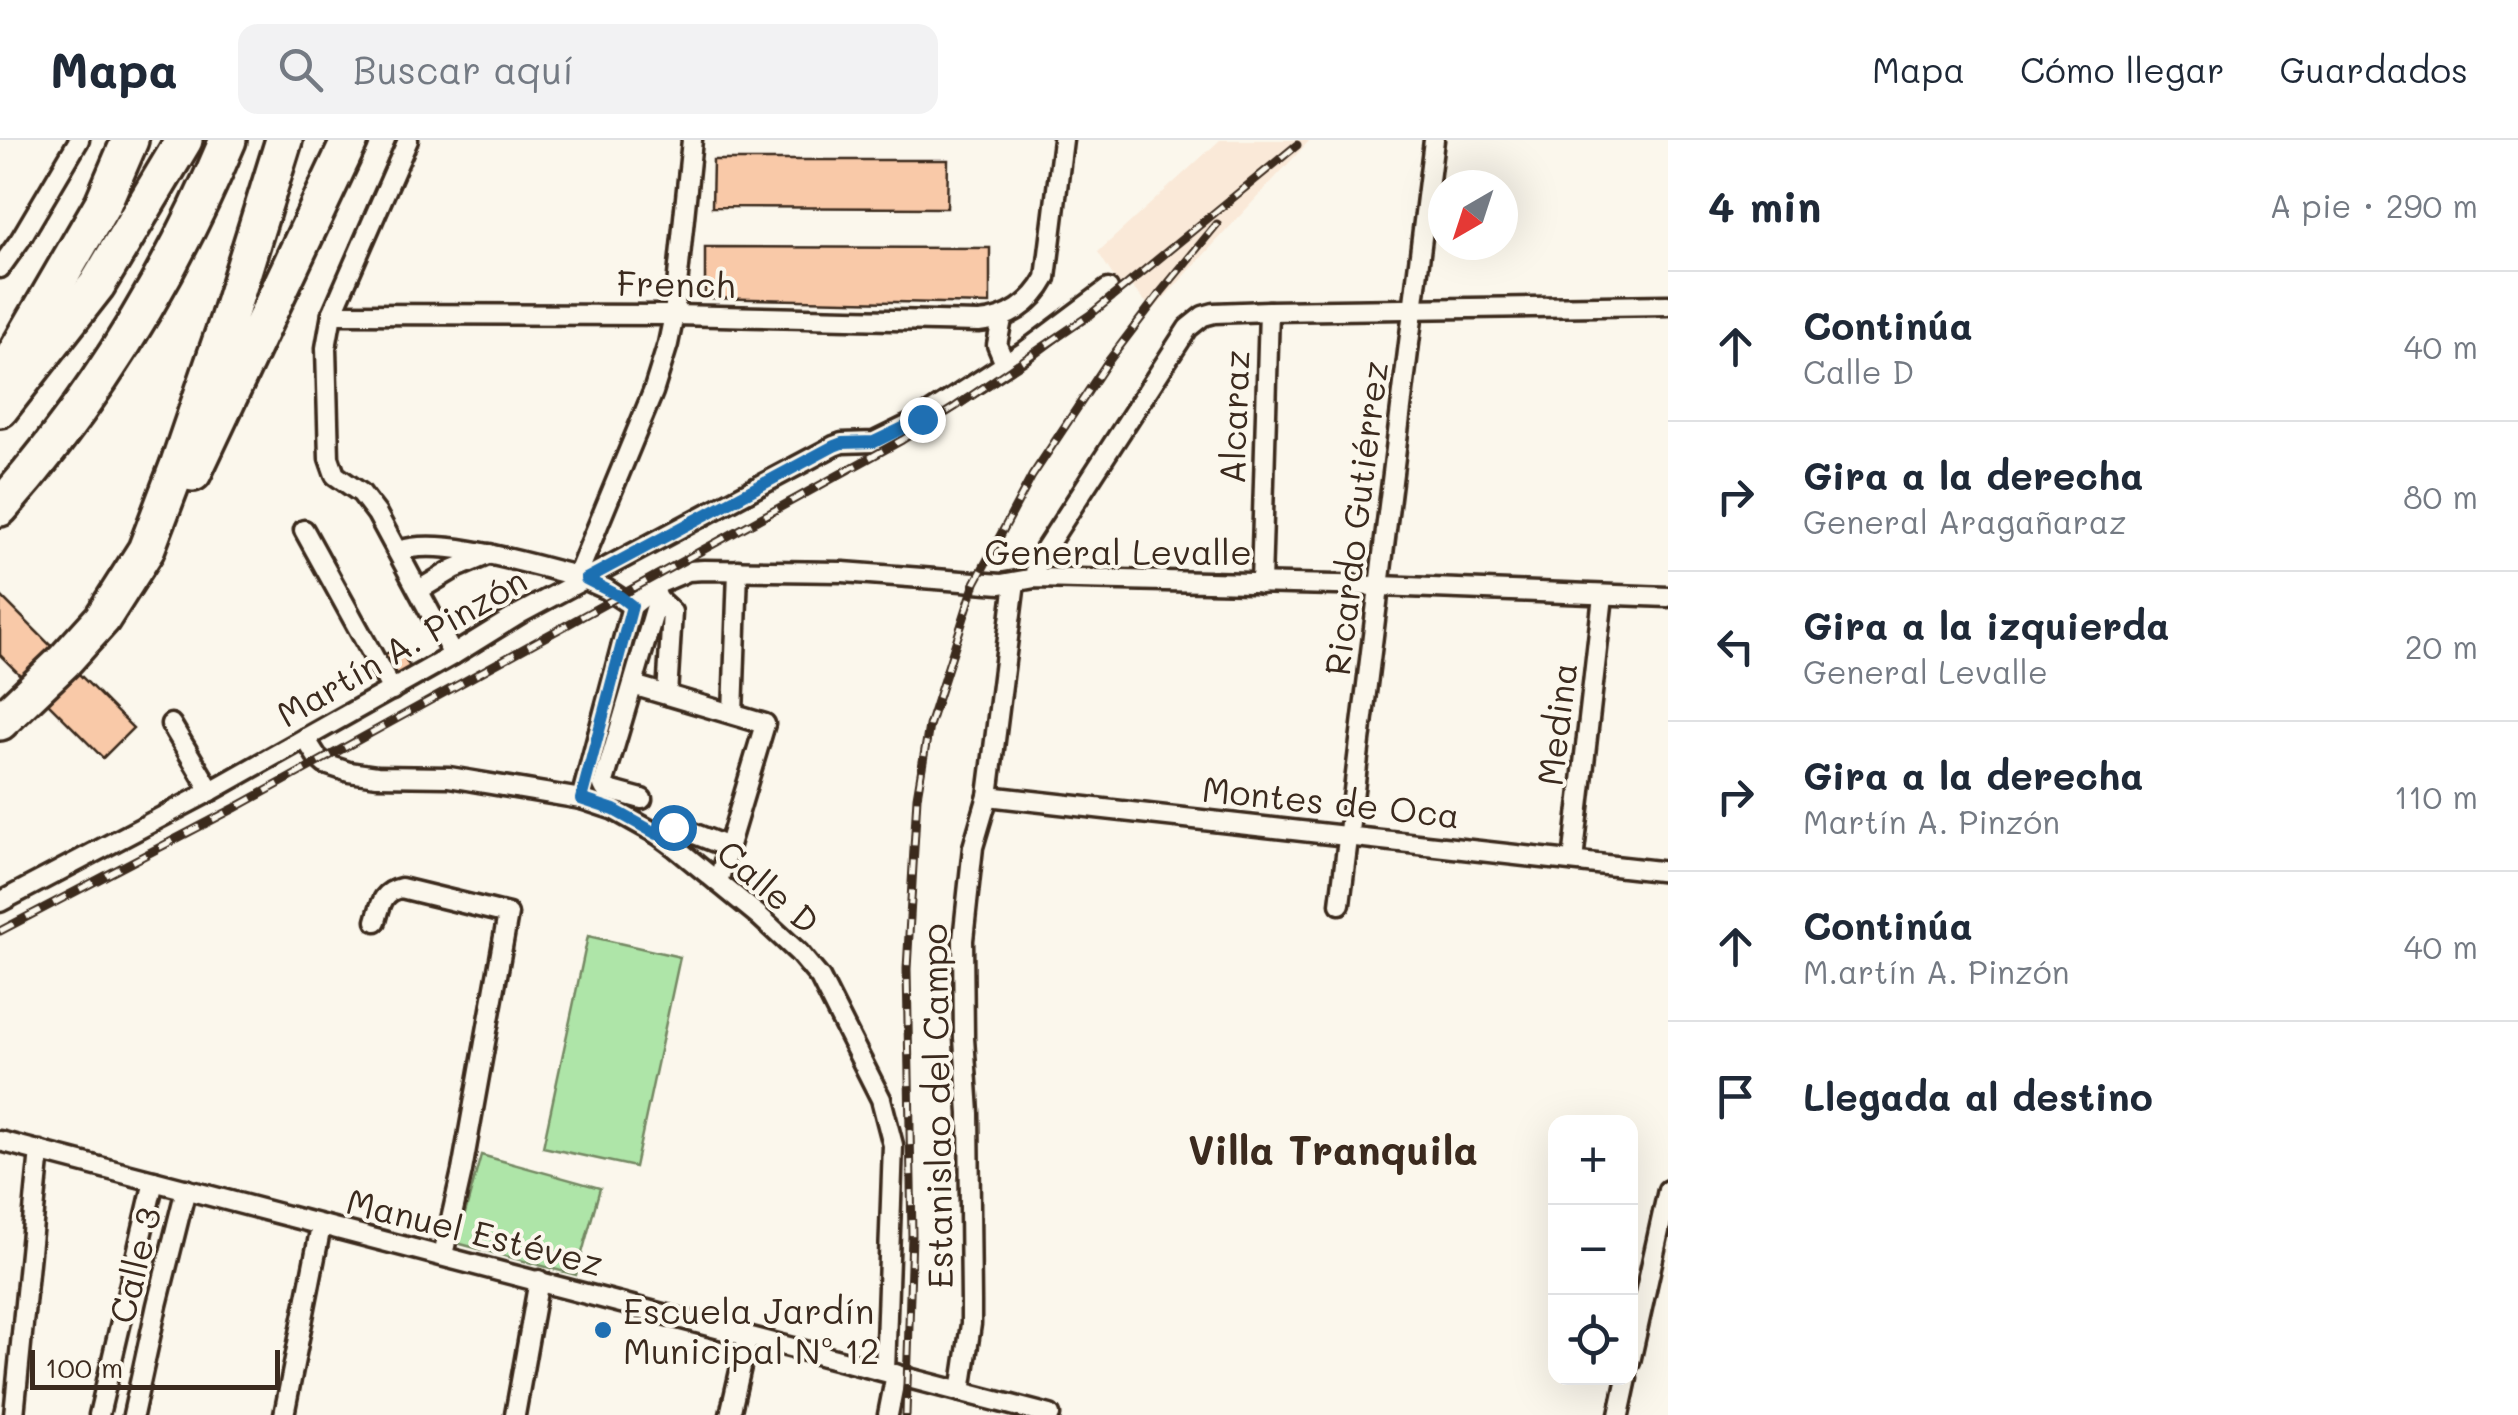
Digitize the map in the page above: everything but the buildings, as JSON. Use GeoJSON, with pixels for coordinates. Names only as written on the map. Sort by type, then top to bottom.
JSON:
{"type":"FeatureCollection","features":[{"type":"Feature","properties":{"kind":"highway"},"geometry":{"type":"LineString","coordinates":[[0,381],[103,204],[130,140]]}},
{"type":"Feature","properties":{"kind":"highway"},"geometry":{"type":"LineString","coordinates":[[0,409],[97,284],[184,140]]}},
{"type":"Feature","properties":{"kind":"highway"},"geometry":{"type":"LineString","coordinates":[[0,508],[38,465],[92,392],[149,301],[228,140]]}},
{"type":"Feature","properties":{"kind":"highway"},"geometry":{"type":"LineString","coordinates":[[146,550],[228,320],[284,140]]}},
{"type":"Feature","properties":{"kind":"highway"},"geometry":{"type":"LineString","coordinates":[[0,722],[102,618],[169,515],[205,450],[350,140]]}},
{"type":"Feature","properties":{"kind":"street"},"geometry":{"type":"LineString","coordinates":[[0,268],[79,140]]}},
{"type":"Feature","properties":{"kind":"street"},"geometry":{"type":"LineString","coordinates":[[408,140],[332,314],[326,348],[328,458],[335,475],[361,493],[377,514],[453,655]]}},
{"type":"Feature","properties":{"kind":"street"},"geometry":{"type":"LineString","coordinates":[[582,578],[668,344],[692,140]]}},
{"type":"Feature","properties":{"kind":"street"},"geometry":{"type":"LineString","coordinates":[[1005,364],[997,345],[1009,315],[1038,292],[1046,278],[1064,140]]}},
{"type":"Feature","properties":{"kind":"street","name":"Ricardo Gutiérrez"},"geometry":{"type":"LineString","coordinates":[[1340,904],[1434,140]]}},
{"type":"Feature","properties":{"kind":"street","name":"Martín A. Pinzón"},"geometry":{"type":"LineString","coordinates":[[0,902],[392,690],[582,578],[834,446],[874,442],[922,419],[1108,289]]}},
{"type":"Feature","properties":{"kind":"street"},"geometry":{"type":"LineString","coordinates":[[1034,578],[1036,563],[1196,320],[1214,313],[1269,311],[1668,305]]}},
{"type":"Feature","properties":{"kind":"street","name":"Alcaraz"},"geometry":{"type":"LineString","coordinates":[[1262,584],[1269,311]]}},
{"type":"Feature","properties":{"kind":"street","name":"French"},"geometry":{"type":"LineString","coordinates":[[332,314],[674,315],[979,322],[1009,315]]}},
{"type":"Feature","properties":{"kind":"street"},"geometry":{"type":"LineString","coordinates":[[304,530],[392,690]]}},
{"type":"Feature","properties":{"kind":"street"},"geometry":{"type":"LineString","coordinates":[[398,552],[408,548],[490,554],[582,578],[632,606],[581,799]]}},
{"type":"Feature","properties":{"kind":"street"},"geometry":{"type":"LineString","coordinates":[[419,590],[490,554]]}},
{"type":"Feature","properties":{"kind":"street"},"geometry":{"type":"LineString","coordinates":[[733,714],[738,570]]}},
{"type":"Feature","properties":{"kind":"street","name":"General Levalle"},"geometry":{"type":"LineString","coordinates":[[632,606],[656,594],[660,583],[688,571],[738,570],[876,574],[975,583],[1034,578],[1668,597]]}},
{"type":"Feature","properties":{"kind":"street","name":"Estanislao del Campo"},"geometry":{"type":"LineString","coordinates":[[961,1392],[971,1324],[962,940],[973,848],[988,796],[1016,582]]}},
{"type":"Feature","properties":{"kind":"street"},"geometry":{"type":"LineString","coordinates":[[642,799],[605,790],[604,785],[656,594]]}},
{"type":"Feature","properties":{"kind":"street"},"geometry":{"type":"LineString","coordinates":[[656,594],[672,612],[668,695]]}},
{"type":"Feature","properties":{"kind":"street","name":"Medina"},"geometry":{"type":"LineString","coordinates":[[1573,861],[1603,596]]}},
{"type":"Feature","properties":{"kind":"street"},"geometry":{"type":"LineString","coordinates":[[633,685],[764,724],[718,882]]}},
{"type":"Feature","properties":{"kind":"street"},"geometry":{"type":"LineString","coordinates":[[171,724],[211,790]]}},
{"type":"Feature","properties":{"kind":"street","name":"Calle D"},"geometry":{"type":"LineString","coordinates":[[305,738],[325,764],[361,775],[448,777],[581,799],[614,810],[657,834],[799,953],[820,978],[881,1100],[892,1144],[888,1415]]}},
{"type":"Feature","properties":{"kind":"street","name":"Montes de Oca"},"geometry":{"type":"LineString","coordinates":[[988,796],[1668,872]]}},
{"type":"Feature","properties":{"kind":"street"},"geometry":{"type":"LineString","coordinates":[[657,834],[676,827],[728,846]]}},
{"type":"Feature","properties":{"kind":"street"},"geometry":{"type":"LineString","coordinates":[[376,921],[384,894],[401,888],[508,914],[462,1172],[443,1255]]}},
{"type":"Feature","properties":{"kind":"street","name":"Manuel Estévez"},"geometry":{"type":"LineString","coordinates":[[0,1141],[1050,1415]]}},
{"type":"Feature","properties":{"kind":"street"},"geometry":{"type":"LineString","coordinates":[[14,1415],[40,1151]]}},
{"type":"Feature","properties":{"kind":"street"},"geometry":{"type":"LineString","coordinates":[[99,1415],[154,1181]]}},
{"type":"Feature","properties":{"kind":"street","name":"Calle 3"},"geometry":{"type":"LineString","coordinates":[[133,1415],[186,1189]]}},
{"type":"Feature","properties":{"kind":"street"},"geometry":{"type":"LineString","coordinates":[[1638,1326],[1668,1190]]}},
{"type":"Feature","properties":{"kind":"street"},"geometry":{"type":"LineString","coordinates":[[284,1415],[321,1226]]}},
{"type":"Feature","properties":{"kind":"street"},"geometry":{"type":"LineString","coordinates":[[514,1415],[539,1280]]}},
{"type":"Feature","properties":{"kind":"street"},"geometry":{"type":"LineString","coordinates":[[730,1415],[748,1336]]}},
{"type":"Feature","properties":{"kind":"street"},"geometry":{"type":"LineString","coordinates":[[1619,1415],[1625,1385]]}},
{"type":"Feature","properties":{"kind":"shaded area"},"geometry":{"type":"Polygon","coordinates":[[[1220,140],[1310,140],[1153,310],[1130,285],[1122,290],[1098,252],[1220,140]]]}},
{"type":"Feature","properties":{"kind":"green space"},"geometry":{"type":"Polygon","coordinates":[[[588,936],[680,957],[635,1167],[543,1147],[588,936]]]}},
{"type":"Feature","properties":{"kind":"green space"},"geometry":{"type":"Polygon","coordinates":[[[481,1155],[600,1188],[576,1275],[457,1243],[481,1155]]]}},
{"type":"Feature","properties":{"kind":"railway"},"geometry":{"type":"LineString","coordinates":[[0,931],[235,808],[902,440],[1090,315],[1297,145]]}},
{"type":"Feature","properties":{"kind":"railway"},"geometry":{"type":"LineString","coordinates":[[906,1415],[912,1235],[907,969],[917,797],[929,726],[975,583],[1032,476],[1107,363],[1217,224]]}},
{"type":"Feature","properties":{"kind":"place","name":"Escuela Jardín Municipal Nº 12"},"geometry":{"type":"Point","coordinates":[603,1330]}},
{"type":"Feature","properties":{"kind":"district","name":"Villa Tranquila"},"geometry":{"type":"Point","coordinates":[1333,1149]}},
{"type":"Feature","properties":{"kind":"route"},"geometry":{"type":"LineString","coordinates":[[673,827],[657,834],[614,810],[581,799],[632,606],[586,579],[834,446],[874,442],[922,419]]}}]}
